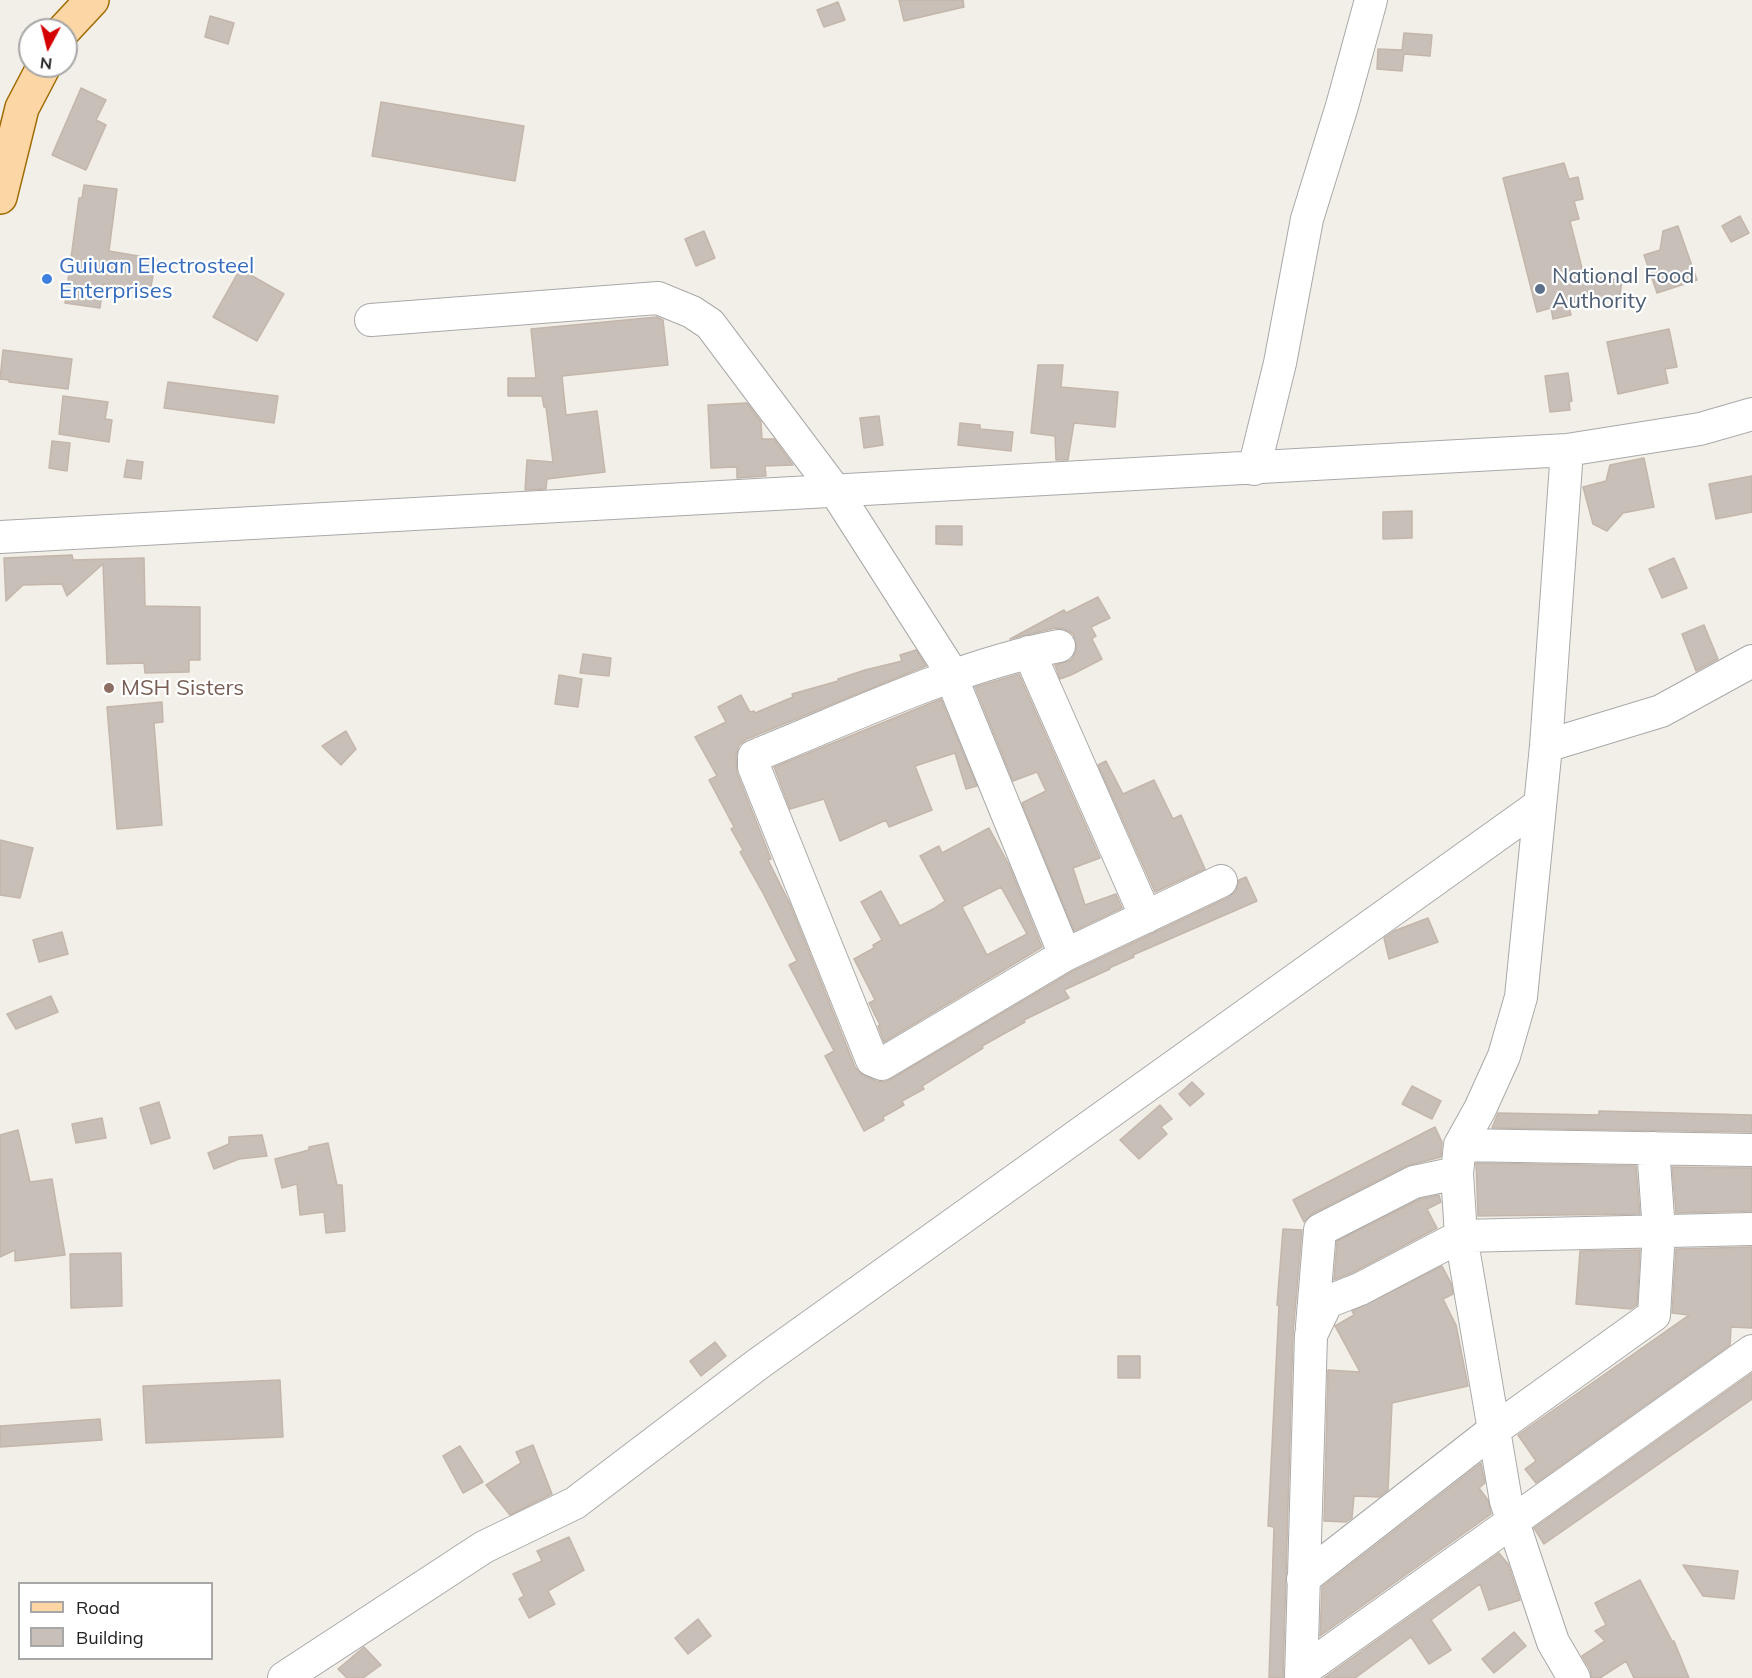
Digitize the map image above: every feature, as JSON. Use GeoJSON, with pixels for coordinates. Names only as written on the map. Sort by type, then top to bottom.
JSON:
{"type":"FeatureCollection","features":[{"type":"Feature","properties":{"kind":"main road"},"geometry":{"type":"LineString","coordinates":[[75,18],[92,0]]}},
{"type":"Feature","properties":{"kind":"main road"},"geometry":{"type":"LineString","coordinates":[[0,197],[22,108],[38,78]]}},
{"type":"Feature","properties":{"kind":"street"},"geometry":{"type":"LineString","coordinates":[[1254,469],[1280,363],[1307,219],[1342,106],[1371,0]]}},
{"type":"Feature","properties":{"kind":"street"},"geometry":{"type":"LineString","coordinates":[[371,320],[658,298],[692,312],[710,324],[836,492],[945,664],[1065,955]]}},
{"type":"Feature","properties":{"kind":"street"},"geometry":{"type":"LineString","coordinates":[[0,537],[1567,450],[1700,429],[1752,414]]}},
{"type":"Feature","properties":{"kind":"street"},"geometry":{"type":"LineString","coordinates":[[1567,450],[1546,747],[1538,806],[1521,998],[1504,1056],[1458,1159],[1461,1236],[1506,1501],[1553,1642],[1574,1678]]}},
{"type":"Feature","properties":{"kind":"street"},"geometry":{"type":"LineString","coordinates":[[1059,646],[1029,652],[951,677],[753,756],[754,767],[872,1060],[882,1064],[1065,955],[1221,881]]}},
{"type":"Feature","properties":{"kind":"street"},"geometry":{"type":"LineString","coordinates":[[1029,652],[1146,917]]}},
{"type":"Feature","properties":{"kind":"street"},"geometry":{"type":"LineString","coordinates":[[1546,747],[1661,711],[1752,662]]}},
{"type":"Feature","properties":{"kind":"street"},"geometry":{"type":"LineString","coordinates":[[284,1678],[484,1547],[575,1503],[758,1364],[1538,806]]}},
{"type":"Feature","properties":{"kind":"street"},"geometry":{"type":"LineString","coordinates":[[1303,1579],[1494,1430],[1654,1315],[1659,1231],[1653,1148]]}},
{"type":"Feature","properties":{"kind":"street"},"geometry":{"type":"LineString","coordinates":[[1301,1675],[1311,1335],[1320,1230],[1458,1159],[1653,1148],[1752,1150]]}},
{"type":"Feature","properties":{"kind":"street"},"geometry":{"type":"LineString","coordinates":[[1311,1335],[1327,1302],[1360,1289],[1461,1236],[1752,1229]]}},
{"type":"Feature","properties":{"kind":"street"},"geometry":{"type":"LineString","coordinates":[[1301,1675],[1752,1351]]}},
{"type":"Feature","properties":{"kind":"street"},"geometry":{"type":"LineString","coordinates":[[1304,1538],[1343,1547]]}},
{"type":"Feature","properties":{"kind":"building"},"geometry":{"type":"Polygon","coordinates":[[[899,0],[963,0],[964,7],[904,21],[899,0]]]}},
{"type":"Feature","properties":{"kind":"building"},"geometry":{"type":"Polygon","coordinates":[[[838,2],[845,20],[824,27],[817,10],[838,2]]]}},
{"type":"Feature","properties":{"kind":"building"},"geometry":{"type":"Polygon","coordinates":[[[210,16],[234,23],[228,44],[205,37],[210,16]]]}},
{"type":"Feature","properties":{"kind":"building"},"geometry":{"type":"Polygon","coordinates":[[[1404,33],[1432,35],[1430,56],[1404,54],[1402,71],[1377,69],[1378,49],[1402,50],[1404,33]]]}},
{"type":"Feature","properties":{"kind":"building"},"geometry":{"type":"Polygon","coordinates":[[[81,88],[106,100],[96,120],[106,125],[86,170],[52,155],[81,88]]]}},
{"type":"Feature","properties":{"kind":"building"},"geometry":{"type":"Polygon","coordinates":[[[381,102],[524,126],[515,181],[372,156],[381,102]]]}},
{"type":"Feature","properties":{"kind":"building"},"geometry":{"type":"Polygon","coordinates":[[[1564,163],[1569,179],[1578,177],[1583,199],[1574,201],[1579,219],[1570,221],[1584,276],[1622,280],[1619,302],[1589,298],[1568,304],[1571,315],[1553,319],[1551,308],[1537,312],[1503,178],[1564,163]]]}},
{"type":"Feature","properties":{"kind":"building"},"geometry":{"type":"Polygon","coordinates":[[[84,185],[117,189],[109,251],[156,259],[150,292],[103,284],[100,308],[65,303],[79,198],[82,198],[84,185]]]}},
{"type":"Feature","properties":{"kind":"building"},"geometry":{"type":"Polygon","coordinates":[[[1740,216],[1749,233],[1731,242],[1722,226],[1740,216]]]}},
{"type":"Feature","properties":{"kind":"building"},"geometry":{"type":"Polygon","coordinates":[[[1678,226],[1697,280],[1657,293],[1644,255],[1660,250],[1663,231],[1678,226]]]}},
{"type":"Feature","properties":{"kind":"building"},"geometry":{"type":"Polygon","coordinates":[[[704,231],[715,258],[696,266],[685,239],[704,231]]]}},
{"type":"Feature","properties":{"kind":"building"},"geometry":{"type":"Polygon","coordinates":[[[240,269],[284,294],[257,341],[213,317],[240,269]]]}},
{"type":"Feature","properties":{"kind":"building"},"geometry":{"type":"Polygon","coordinates":[[[657,317],[663,320],[668,365],[562,376],[566,415],[597,411],[605,472],[547,479],[546,489],[525,490],[527,460],[553,462],[546,407],[544,407],[542,396],[508,396],[508,378],[536,378],[531,329],[657,317]]]}},
{"type":"Feature","properties":{"kind":"building"},"geometry":{"type":"Polygon","coordinates":[[[1669,329],[1677,367],[1665,369],[1668,383],[1618,394],[1607,342],[1669,329]]]}},
{"type":"Feature","properties":{"kind":"building"},"geometry":{"type":"Polygon","coordinates":[[[3,350],[72,359],[68,389],[0,379],[3,350]]]}},
{"type":"Feature","properties":{"kind":"building"},"geometry":{"type":"Polygon","coordinates":[[[1038,365],[1063,365],[1061,387],[1118,392],[1115,427],[1074,423],[1068,460],[1056,460],[1055,436],[1031,433],[1038,365]]]}},
{"type":"Feature","properties":{"kind":"building"},"geometry":{"type":"Polygon","coordinates":[[[1568,373],[1572,401],[1569,402],[1570,410],[1550,412],[1545,376],[1568,373]]]}},
{"type":"Feature","properties":{"kind":"building"},"geometry":{"type":"Polygon","coordinates":[[[168,382],[278,396],[274,423],[164,408],[168,382]]]}},
{"type":"Feature","properties":{"kind":"building"},"geometry":{"type":"Polygon","coordinates":[[[63,396],[108,402],[105,419],[112,420],[109,442],[59,434],[63,396]]]}},
{"type":"Feature","properties":{"kind":"building"},"geometry":{"type":"Polygon","coordinates":[[[747,403],[761,422],[762,439],[774,439],[793,465],[765,466],[766,476],[737,478],[737,467],[711,468],[708,405],[747,403]]]}},
{"type":"Feature","properties":{"kind":"building"},"geometry":{"type":"Polygon","coordinates":[[[879,416],[883,445],[864,448],[860,418],[879,416]]]}},
{"type":"Feature","properties":{"kind":"building"},"geometry":{"type":"Polygon","coordinates":[[[960,423],[980,425],[980,429],[1013,432],[1011,451],[958,445],[960,423]]]}},
{"type":"Feature","properties":{"kind":"building"},"geometry":{"type":"Polygon","coordinates":[[[52,441],[70,443],[67,471],[49,468],[52,441]]]}},
{"type":"Feature","properties":{"kind":"building"},"geometry":{"type":"Polygon","coordinates":[[[1644,458],[1654,507],[1623,513],[1607,531],[1593,524],[1583,487],[1606,481],[1610,465],[1644,458]]]}},
{"type":"Feature","properties":{"kind":"building"},"geometry":{"type":"Polygon","coordinates":[[[127,460],[143,462],[141,479],[124,477],[127,460]]]}},
{"type":"Feature","properties":{"kind":"building"},"geometry":{"type":"Polygon","coordinates":[[[1752,476],[1752,512],[1716,519],[1709,484],[1752,476]]]}},
{"type":"Feature","properties":{"kind":"building"},"geometry":{"type":"Polygon","coordinates":[[[1412,511],[1412,538],[1383,539],[1383,512],[1412,511]]]}},
{"type":"Feature","properties":{"kind":"building"},"geometry":{"type":"Polygon","coordinates":[[[936,526],[962,526],[962,545],[936,544],[936,526]]]}},
{"type":"Feature","properties":{"kind":"building"},"geometry":{"type":"Polygon","coordinates":[[[72,555],[73,560],[144,558],[145,606],[200,607],[200,660],[189,660],[189,672],[145,673],[144,663],[107,664],[103,564],[67,596],[62,584],[23,585],[6,601],[4,558],[72,555]]]}},
{"type":"Feature","properties":{"kind":"building"},"geometry":{"type":"Polygon","coordinates":[[[1674,558],[1687,588],[1662,598],[1649,569],[1674,558]]]}},
{"type":"Feature","properties":{"kind":"building"},"geometry":{"type":"Polygon","coordinates":[[[1098,597],[1110,618],[1091,627],[1096,636],[1092,639],[1102,659],[1071,675],[1060,679],[1055,665],[1071,660],[1076,651],[1073,634],[1065,629],[1055,628],[1010,639],[1064,610],[1066,613],[1098,597]]]}},
{"type":"Feature","properties":{"kind":"building"},"geometry":{"type":"Polygon","coordinates":[[[1704,625],[1718,659],[1696,671],[1682,634],[1704,625]]]}},
{"type":"Feature","properties":{"kind":"building"},"geometry":{"type":"Polygon","coordinates":[[[916,650],[926,666],[747,739],[739,745],[736,756],[737,773],[771,859],[768,860],[790,904],[855,1067],[860,1073],[876,1081],[884,1082],[891,1079],[1073,971],[1229,897],[1236,891],[1239,880],[1246,877],[1257,901],[1133,955],[1134,957],[1064,990],[1069,998],[1024,1020],[1025,1022],[982,1046],[983,1048],[922,1086],[924,1089],[902,1101],[904,1105],[883,1117],[884,1120],[864,1131],[825,1056],[834,1051],[789,965],[797,961],[740,852],[743,850],[731,829],[734,827],[709,780],[717,776],[695,737],[726,722],[718,707],[741,695],[750,712],[755,713],[793,697],[792,694],[838,681],[838,679],[865,670],[902,661],[900,655],[916,650]]]}},
{"type":"Feature","properties":{"kind":"building"},"geometry":{"type":"Polygon","coordinates":[[[583,654],[611,658],[609,676],[580,673],[583,654]]]}},
{"type":"Feature","properties":{"kind":"building"},"geometry":{"type":"Polygon","coordinates":[[[1019,674],[1100,858],[1073,868],[1085,905],[1116,894],[1122,908],[1074,931],[1022,803],[1046,791],[1037,772],[1013,781],[975,687],[1019,674]]]}},
{"type":"Feature","properties":{"kind":"building"},"geometry":{"type":"Polygon","coordinates":[[[559,675],[582,679],[578,707],[555,704],[559,675]]]}},
{"type":"Feature","properties":{"kind":"building"},"geometry":{"type":"Polygon","coordinates":[[[941,699],[977,786],[966,789],[955,753],[915,766],[932,810],[889,827],[886,820],[840,841],[824,799],[790,809],[774,767],[941,699]]]}},
{"type":"Feature","properties":{"kind":"building"},"geometry":{"type":"Polygon","coordinates":[[[162,702],[163,722],[154,723],[162,825],[117,829],[107,707],[162,702]]]}},
{"type":"Feature","properties":{"kind":"building"},"geometry":{"type":"Polygon","coordinates":[[[346,731],[356,749],[341,765],[322,746],[346,731]]]}},
{"type":"Feature","properties":{"kind":"building"},"geometry":{"type":"Polygon","coordinates":[[[1106,761],[1123,794],[1154,780],[1173,819],[1181,815],[1205,869],[1155,892],[1098,765],[1106,761]]]}},
{"type":"Feature","properties":{"kind":"building"},"geometry":{"type":"Polygon","coordinates":[[[989,828],[1009,865],[1042,947],[884,1042],[878,1026],[880,1025],[869,1003],[875,1000],[854,959],[874,948],[873,945],[882,940],[861,902],[881,891],[900,926],[933,909],[945,901],[920,856],[939,846],[942,853],[989,828]],[[1001,887],[962,907],[987,955],[1027,934],[1001,887]]]}},
{"type":"Feature","properties":{"kind":"building"},"geometry":{"type":"Polygon","coordinates":[[[0,840],[33,848],[20,898],[0,895],[0,840]]]}},
{"type":"Feature","properties":{"kind":"building"},"geometry":{"type":"Polygon","coordinates":[[[1428,918],[1438,942],[1389,959],[1384,938],[1394,931],[1428,918]]]}},
{"type":"Feature","properties":{"kind":"building"},"geometry":{"type":"Polygon","coordinates":[[[62,932],[68,954],[39,962],[33,940],[62,932]]]}},
{"type":"Feature","properties":{"kind":"building"},"geometry":{"type":"Polygon","coordinates":[[[51,996],[58,1012],[16,1029],[7,1014],[51,996]]]}},
{"type":"Feature","properties":{"kind":"building"},"geometry":{"type":"Polygon","coordinates":[[[1192,1082],[1204,1094],[1190,1106],[1179,1094],[1192,1082]]]}},
{"type":"Feature","properties":{"kind":"building"},"geometry":{"type":"Polygon","coordinates":[[[1412,1086],[1441,1101],[1432,1119],[1402,1104],[1412,1086]]]}},
{"type":"Feature","properties":{"kind":"building"},"geometry":{"type":"Polygon","coordinates":[[[159,1102],[170,1138],[151,1144],[140,1108],[159,1102]]]}},
{"type":"Feature","properties":{"kind":"building"},"geometry":{"type":"Polygon","coordinates":[[[1160,1105],[1172,1119],[1161,1127],[1167,1134],[1139,1159],[1120,1140],[1160,1105]]]}},
{"type":"Feature","properties":{"kind":"building"},"geometry":{"type":"Polygon","coordinates":[[[1599,1111],[1752,1115],[1752,1132],[1492,1128],[1498,1113],[1599,1115],[1599,1111]]]}},
{"type":"Feature","properties":{"kind":"building"},"geometry":{"type":"Polygon","coordinates":[[[102,1118],[106,1138],[76,1143],[72,1124],[102,1118]]]}},
{"type":"Feature","properties":{"kind":"building"},"geometry":{"type":"Polygon","coordinates":[[[1435,1127],[1442,1142],[1441,1157],[1406,1166],[1312,1214],[1304,1222],[1293,1200],[1435,1127]]]}},
{"type":"Feature","properties":{"kind":"building"},"geometry":{"type":"Polygon","coordinates":[[[18,1130],[30,1182],[52,1179],[65,1255],[15,1261],[15,1250],[0,1257],[0,1135],[18,1130]]]}},
{"type":"Feature","properties":{"kind":"building"},"geometry":{"type":"Polygon","coordinates":[[[262,1135],[267,1156],[239,1159],[214,1169],[208,1153],[229,1144],[229,1137],[262,1135]]]}},
{"type":"Feature","properties":{"kind":"building"},"geometry":{"type":"Polygon","coordinates":[[[328,1143],[337,1185],[342,1185],[345,1231],[326,1233],[324,1212],[300,1215],[297,1184],[282,1188],[275,1159],[328,1143]]]}},
{"type":"Feature","properties":{"kind":"building"},"geometry":{"type":"Polygon","coordinates":[[[1476,1163],[1636,1166],[1640,1214],[1478,1216],[1476,1163]]]}},
{"type":"Feature","properties":{"kind":"building"},"geometry":{"type":"Polygon","coordinates":[[[1672,1167],[1752,1168],[1752,1211],[1676,1213],[1672,1167]]]}},
{"type":"Feature","properties":{"kind":"building"},"geometry":{"type":"Polygon","coordinates":[[[1439,1195],[1441,1202],[1427,1209],[1437,1228],[1352,1273],[1334,1280],[1337,1241],[1420,1199],[1439,1195]]]}},
{"type":"Feature","properties":{"kind":"building"},"geometry":{"type":"Polygon","coordinates":[[[1283,1229],[1302,1230],[1293,1334],[1283,1678],[1269,1678],[1274,1527],[1268,1526],[1279,1306],[1277,1305],[1283,1229]]]}},
{"type":"Feature","properties":{"kind":"building"},"geometry":{"type":"Polygon","coordinates":[[[1752,1247],[1752,1328],[1731,1327],[1730,1345],[1536,1483],[1525,1469],[1536,1461],[1518,1435],[1689,1315],[1672,1313],[1676,1249],[1752,1247]]]}},
{"type":"Feature","properties":{"kind":"building"},"geometry":{"type":"Polygon","coordinates":[[[1640,1250],[1637,1305],[1631,1309],[1576,1304],[1580,1251],[1640,1250]]]}},
{"type":"Feature","properties":{"kind":"building"},"geometry":{"type":"Polygon","coordinates":[[[121,1253],[122,1306],[71,1308],[70,1254],[121,1253]]]}},
{"type":"Feature","properties":{"kind":"building"},"geometry":{"type":"Polygon","coordinates":[[[1442,1266],[1451,1283],[1453,1294],[1443,1299],[1456,1325],[1468,1386],[1392,1403],[1388,1490],[1379,1497],[1354,1496],[1352,1518],[1346,1522],[1324,1521],[1328,1370],[1360,1372],[1335,1326],[1354,1315],[1352,1311],[1442,1266]]]}},
{"type":"Feature","properties":{"kind":"building"},"geometry":{"type":"Polygon","coordinates":[[[715,1342],[726,1356],[701,1376],[690,1361],[715,1342]]]}},
{"type":"Feature","properties":{"kind":"building"},"geometry":{"type":"Polygon","coordinates":[[[1118,1356],[1140,1356],[1140,1378],[1118,1378],[1118,1356]]]}},
{"type":"Feature","properties":{"kind":"building"},"geometry":{"type":"Polygon","coordinates":[[[1752,1373],[1752,1399],[1544,1544],[1534,1528],[1752,1373]]]}},
{"type":"Feature","properties":{"kind":"building"},"geometry":{"type":"Polygon","coordinates":[[[280,1380],[283,1437],[146,1443],[143,1386],[280,1380]]]}},
{"type":"Feature","properties":{"kind":"building"},"geometry":{"type":"Polygon","coordinates":[[[100,1419],[102,1440],[0,1447],[0,1426],[100,1419]]]}},
{"type":"Feature","properties":{"kind":"building"},"geometry":{"type":"Polygon","coordinates":[[[533,1445],[552,1494],[510,1515],[486,1485],[521,1463],[516,1452],[533,1445]]]}},
{"type":"Feature","properties":{"kind":"building"},"geometry":{"type":"Polygon","coordinates":[[[460,1446],[483,1482],[463,1493],[443,1456],[460,1446]]]}},
{"type":"Feature","properties":{"kind":"building"},"geometry":{"type":"Polygon","coordinates":[[[1481,1463],[1485,1483],[1479,1488],[1488,1500],[1491,1514],[1320,1636],[1322,1587],[1481,1463]]]}},
{"type":"Feature","properties":{"kind":"building"},"geometry":{"type":"Polygon","coordinates":[[[569,1537],[584,1570],[548,1591],[555,1604],[529,1618],[519,1599],[524,1596],[513,1574],[542,1561],[537,1551],[569,1537]]]}},
{"type":"Feature","properties":{"kind":"building"},"geometry":{"type":"Polygon","coordinates":[[[1499,1553],[1508,1564],[1520,1600],[1489,1610],[1480,1584],[1431,1620],[1451,1650],[1429,1664],[1411,1637],[1355,1678],[1324,1678],[1499,1553]]]}},
{"type":"Feature","properties":{"kind":"building"},"geometry":{"type":"Polygon","coordinates":[[[1683,1565],[1738,1571],[1734,1599],[1703,1596],[1683,1565]]]}},
{"type":"Feature","properties":{"kind":"building"},"geometry":{"type":"Polygon","coordinates":[[[1640,1580],[1674,1641],[1689,1678],[1634,1678],[1626,1661],[1600,1678],[1592,1678],[1590,1669],[1582,1656],[1605,1641],[1595,1631],[1606,1625],[1595,1603],[1640,1580]]]}},
{"type":"Feature","properties":{"kind":"building"},"geometry":{"type":"Polygon","coordinates":[[[698,1619],[711,1636],[688,1654],[675,1638],[698,1619]]]}},
{"type":"Feature","properties":{"kind":"building"},"geometry":{"type":"Polygon","coordinates":[[[1514,1632],[1526,1646],[1494,1673],[1482,1659],[1514,1632]]]}},
{"type":"Feature","properties":{"kind":"building"},"geometry":{"type":"Polygon","coordinates":[[[364,1647],[381,1665],[363,1678],[347,1678],[338,1669],[364,1647]]]}},
{"type":"Feature","properties":{"kind":"place","name":"Guiuan Electrosteel Enterprises"},"geometry":{"type":"Point","coordinates":[47,279]}},
{"type":"Feature","properties":{"kind":"place","name":"National Food Authority"},"geometry":{"type":"Point","coordinates":[1540,289]}},
{"type":"Feature","properties":{"kind":"place","name":"MSH Sisters"},"geometry":{"type":"Point","coordinates":[109,688]}}]}
